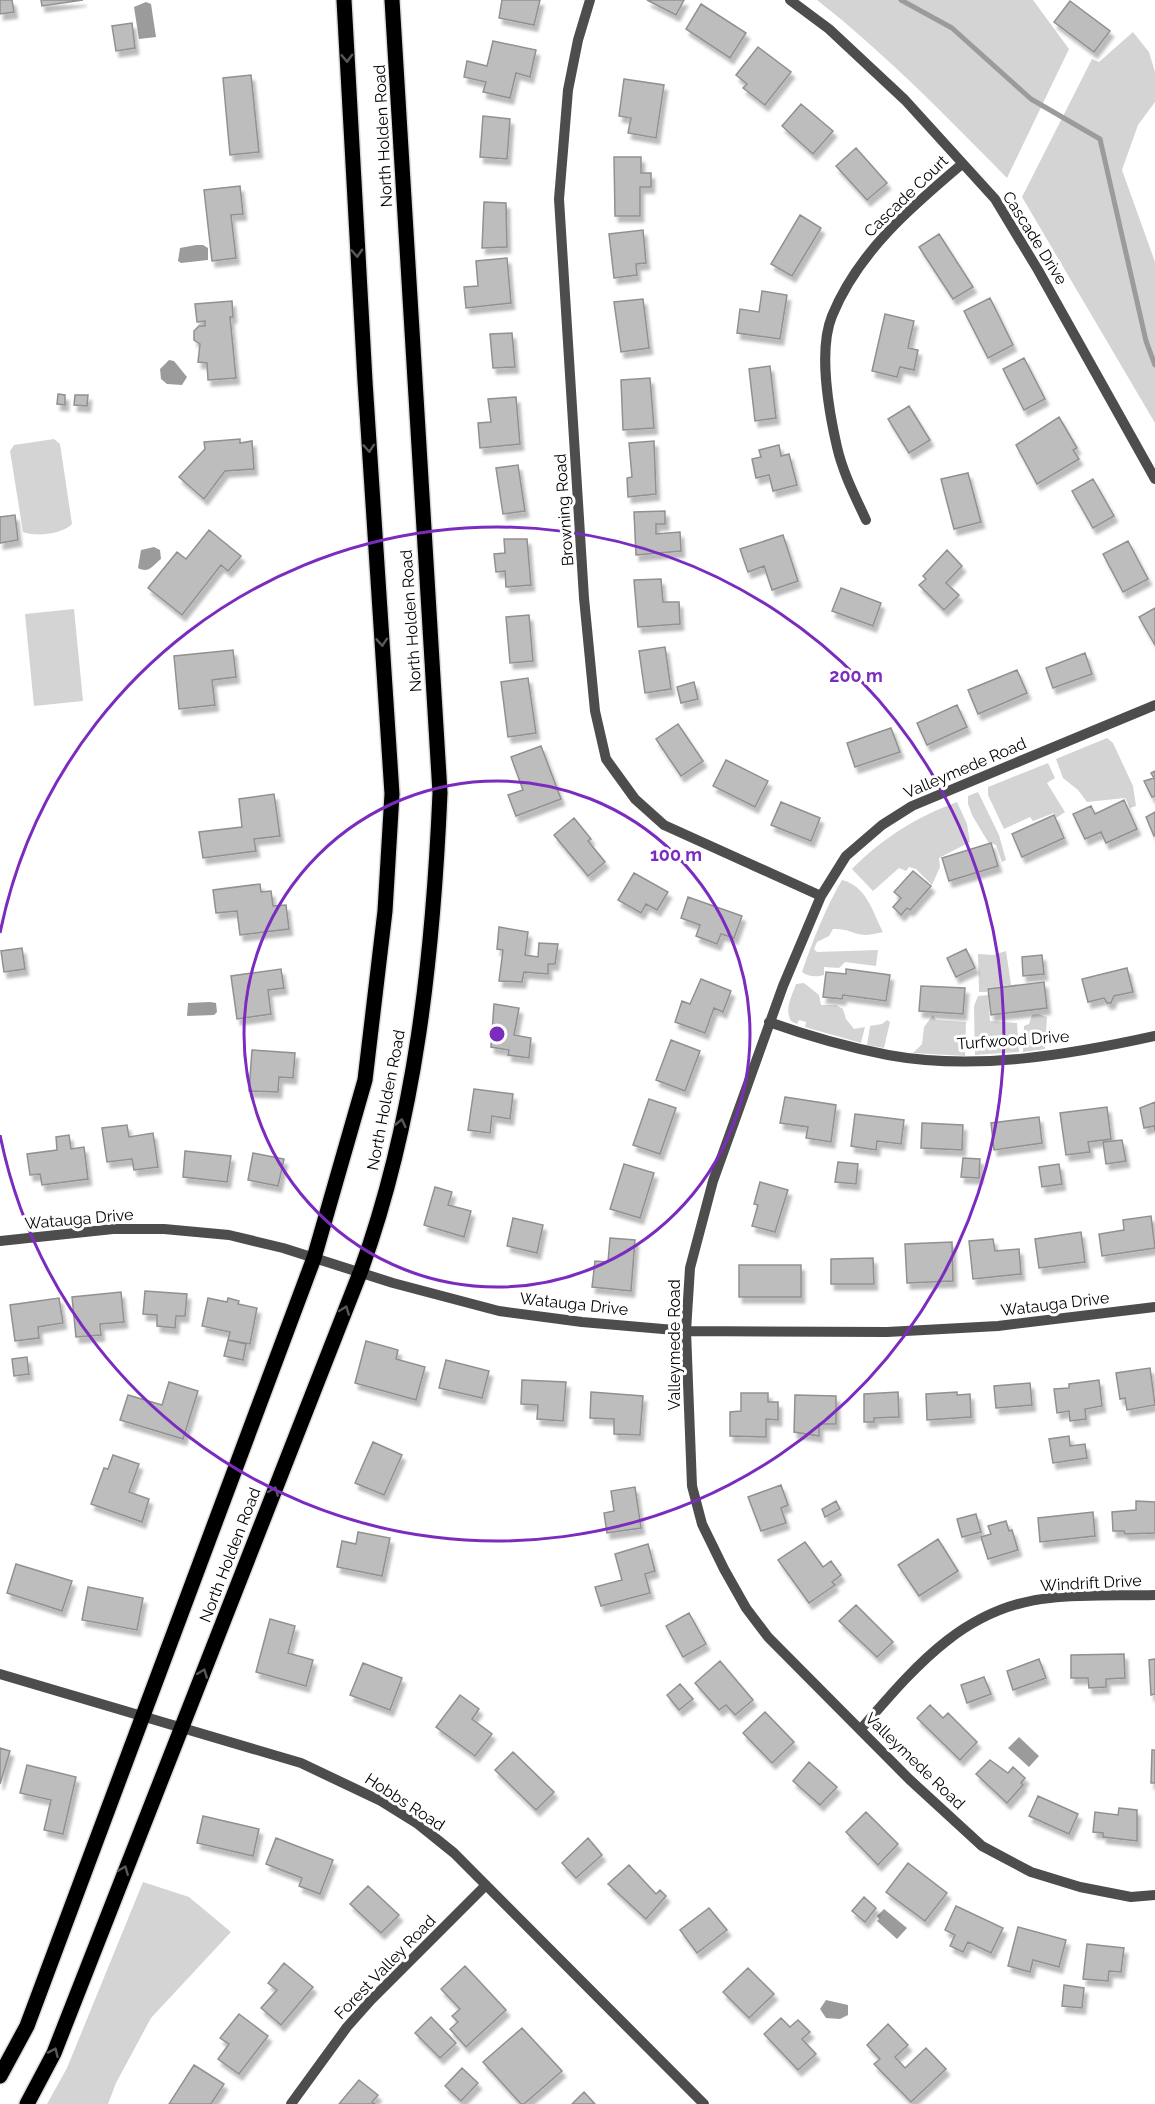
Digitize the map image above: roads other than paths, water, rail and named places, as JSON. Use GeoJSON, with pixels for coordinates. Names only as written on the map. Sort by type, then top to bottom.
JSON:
{"type":"FeatureCollection","features":[{"type":"Feature","properties":{"kind":"main road","name":"North Holden Road"},"geometry":{"type":"LineString","coordinates":[[0,2076],[27,2026],[145,1717],[314,1258],[365,1080],[385,911],[392,794],[365,381],[344,0]]}},
{"type":"Feature","properties":{"kind":"main road","name":"North Holden Road"},"geometry":{"type":"LineString","coordinates":[[27,2104],[54,2053],[360,1273],[379,1220],[414,1070],[435,910],[440,793],[392,0]]}},
{"type":"Feature","properties":{"kind":"street","name":"Browning Road"},"geometry":{"type":"LineString","coordinates":[[590,0],[578,40],[568,90],[559,199],[584,598],[595,711],[606,759],[634,799],[664,825],[820,896]]}},
{"type":"Feature","properties":{"kind":"street","name":"Cascade Drive"},"geometry":{"type":"LineString","coordinates":[[790,0],[829,29],[905,100],[995,200],[1155,479]]}},
{"type":"Feature","properties":{"kind":"street","name":"Cascade Court"},"geometry":{"type":"LineString","coordinates":[[866,520],[849,483],[837,449],[833,427],[825,356],[831,317],[861,263],[887,232],[962,164]]}},
{"type":"Feature","properties":{"kind":"street","name":"Valleymede Road"},"geometry":{"type":"LineString","coordinates":[[1155,705],[912,806],[882,825],[846,856],[820,896],[769,1022],[713,1181],[690,1268],[686,1331],[692,1486],[702,1524],[746,1608],[768,1637],[802,1675],[982,1846],[1031,1872],[1080,1887],[1131,1896],[1155,1895]]}},
{"type":"Feature","properties":{"kind":"street","name":"Turfwood Drive"},"geometry":{"type":"LineString","coordinates":[[769,1022],[816,1038],[889,1055],[938,1060],[985,1061],[1054,1054],[1155,1036]]}},
{"type":"Feature","properties":{"kind":"street","name":"Watauga Drive"},"geometry":{"type":"LineString","coordinates":[[0,1242],[113,1228],[164,1229],[229,1235],[500,1311],[582,1322],[686,1331],[887,1332],[998,1326],[1155,1307]]}},
{"type":"Feature","properties":{"kind":"street","name":"Windrift Drive"},"geometry":{"type":"LineString","coordinates":[[861,1729],[909,1674],[953,1633],[988,1614],[1018,1603],[1050,1598],[1155,1595]]}},
{"type":"Feature","properties":{"kind":"street","name":"Hobbs Road"},"geometry":{"type":"LineString","coordinates":[[0,1674],[301,1763],[348,1783],[418,1824],[454,1853],[704,2104]]}},
{"type":"Feature","properties":{"kind":"street","name":"Forest Valley Road"},"geometry":{"type":"LineString","coordinates":[[291,2104],[347,2026],[486,1885]]}},
{"type":"Feature","properties":{"kind":"waterway"},"geometry":{"type":"LineString","coordinates":[[901,0],[952,28],[1031,99],[1100,139],[1146,341],[1155,365]]}}]}
